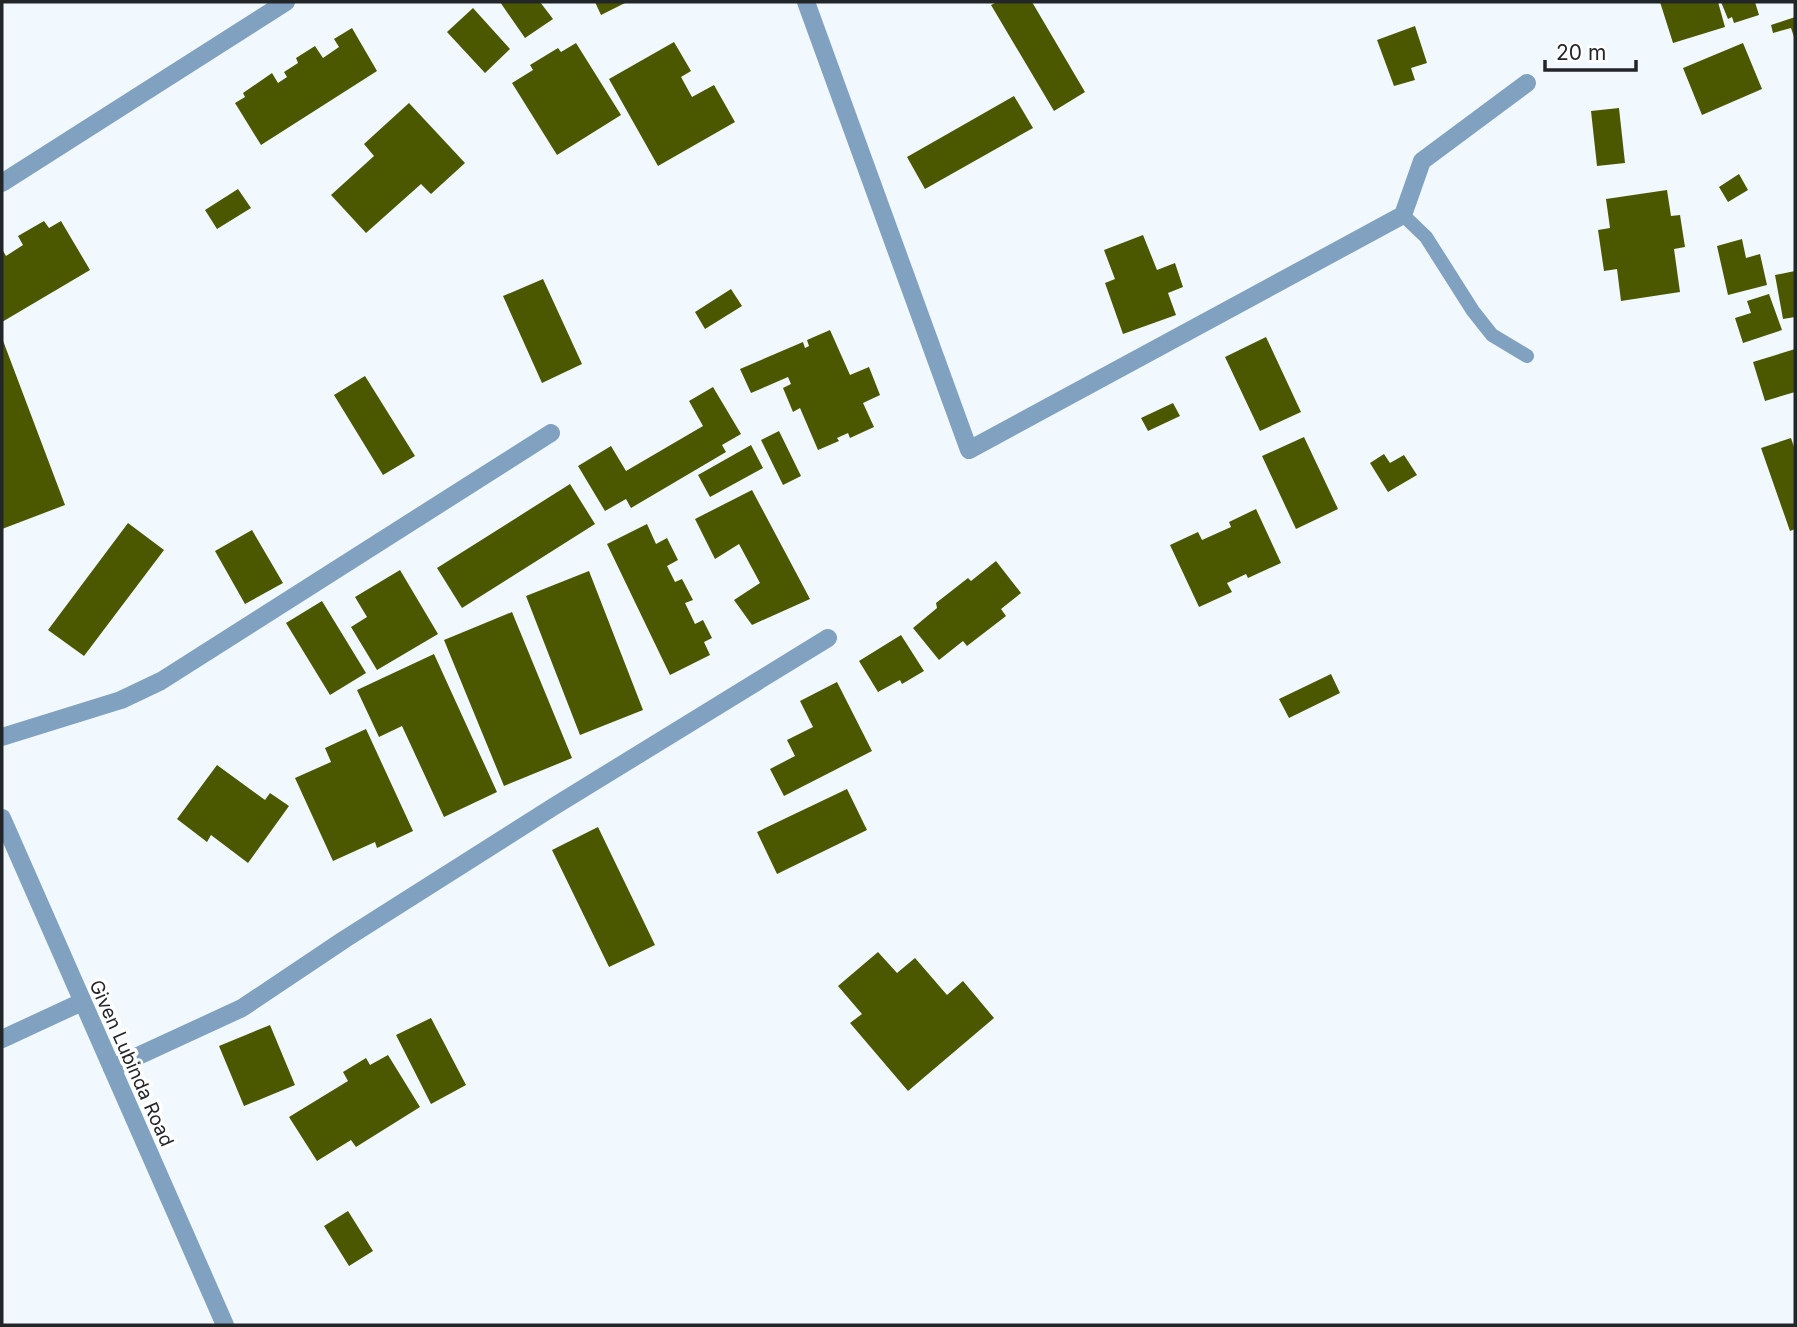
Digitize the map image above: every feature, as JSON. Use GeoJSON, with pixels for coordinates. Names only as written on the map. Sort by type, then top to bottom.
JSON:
{"type":"FeatureCollection","features":[{"type":"Feature","properties":{"kind":"street"},"geometry":{"type":"LineString","coordinates":[[2,183],[286,2]]}},
{"type":"Feature","properties":{"kind":"street"},"geometry":{"type":"LineString","coordinates":[[806,2],[969,450],[1404,215],[1422,162],[1527,83]]}},
{"type":"Feature","properties":{"kind":"street"},"geometry":{"type":"LineString","coordinates":[[2,737],[121,700],[161,681],[551,433]]}},
{"type":"Feature","properties":{"kind":"street"},"geometry":{"type":"LineString","coordinates":[[112,1068],[242,1008],[553,807],[828,638]]}},
{"type":"Feature","properties":{"kind":"street","name":"Given Lubinda Road"},"geometry":{"type":"LineString","coordinates":[[2,818],[225,1325]]}},
{"type":"Feature","properties":{"kind":"street"},"geometry":{"type":"LineString","coordinates":[[2,1039],[82,1002]]}},
{"type":"Feature","properties":{"kind":"lane"},"geometry":{"type":"LineString","coordinates":[[1404,215],[1426,237],[1472,312],[1492,335],[1527,356]]}},
{"type":"Feature","properties":{"kind":"building"},"geometry":{"type":"Polygon","coordinates":[[[500,2],[540,2],[553,19],[525,38],[500,2]]]}},
{"type":"Feature","properties":{"kind":"building"},"geometry":{"type":"Polygon","coordinates":[[[595,2],[627,2],[601,15],[595,2]]]}},
{"type":"Feature","properties":{"kind":"building"},"geometry":{"type":"Polygon","coordinates":[[[997,2],[1032,2],[1085,92],[1054,111],[991,5],[997,2]]]}},
{"type":"Feature","properties":{"kind":"building"},"geometry":{"type":"Polygon","coordinates":[[[1660,2],[1718,2],[1725,27],[1673,43],[1660,2]]]}},
{"type":"Feature","properties":{"kind":"building"},"geometry":{"type":"Polygon","coordinates":[[[1721,2],[1755,2],[1759,15],[1734,23],[1732,17],[1728,19],[1721,2]]]}},
{"type":"Feature","properties":{"kind":"building"},"geometry":{"type":"Polygon","coordinates":[[[473,8],[510,49],[485,73],[447,32],[473,8]]]}},
{"type":"Feature","properties":{"kind":"building"},"geometry":{"type":"Polygon","coordinates":[[[1795,17],[1795,40],[1791,28],[1773,33],[1771,25],[1795,17]]]}},
{"type":"Feature","properties":{"kind":"building"},"geometry":{"type":"Polygon","coordinates":[[[1415,26],[1427,63],[1411,68],[1415,80],[1394,86],[1377,40],[1415,26]]]}},
{"type":"Feature","properties":{"kind":"building"},"geometry":{"type":"Polygon","coordinates":[[[352,28],[377,71],[261,145],[235,103],[245,97],[243,93],[272,73],[278,83],[287,77],[284,72],[298,63],[296,58],[315,46],[323,58],[339,47],[334,39],[352,28]]]}},
{"type":"Feature","properties":{"kind":"building"},"geometry":{"type":"Polygon","coordinates":[[[674,42],[691,71],[681,77],[692,97],[714,85],[735,122],[658,166],[609,79],[674,42]]]}},
{"type":"Feature","properties":{"kind":"building"},"geometry":{"type":"Polygon","coordinates":[[[576,43],[621,115],[557,155],[512,83],[533,70],[530,65],[558,48],[561,52],[576,43]]]}},
{"type":"Feature","properties":{"kind":"building"},"geometry":{"type":"Polygon","coordinates":[[[1743,43],[1762,89],[1702,115],[1683,68],[1743,43]]]}},
{"type":"Feature","properties":{"kind":"building"},"geometry":{"type":"Polygon","coordinates":[[[1014,96],[1033,128],[925,189],[907,157],[1014,96]]]}},
{"type":"Feature","properties":{"kind":"building"},"geometry":{"type":"Polygon","coordinates":[[[409,103],[465,163],[431,194],[421,184],[366,233],[331,195],[374,156],[364,144],[409,103]]]}},
{"type":"Feature","properties":{"kind":"building"},"geometry":{"type":"Polygon","coordinates":[[[1619,108],[1625,163],[1597,166],[1591,111],[1619,108]]]}},
{"type":"Feature","properties":{"kind":"building"},"geometry":{"type":"Polygon","coordinates":[[[1739,174],[1748,190],[1728,202],[1719,187],[1739,174]]]}},
{"type":"Feature","properties":{"kind":"building"},"geometry":{"type":"Polygon","coordinates":[[[238,189],[251,208],[217,229],[205,210],[238,189]]]}},
{"type":"Feature","properties":{"kind":"building"},"geometry":{"type":"Polygon","coordinates":[[[1667,190],[1671,216],[1680,215],[1685,247],[1674,249],[1680,292],[1621,301],[1617,269],[1604,271],[1598,230],[1610,228],[1606,199],[1667,190]]]}},
{"type":"Feature","properties":{"kind":"building"},"geometry":{"type":"Polygon","coordinates":[[[44,221],[49,228],[61,221],[90,270],[2,322],[2,249],[6,256],[23,245],[18,236],[44,221]]]}},
{"type":"Feature","properties":{"kind":"building"},"geometry":{"type":"Polygon","coordinates":[[[1143,235],[1157,270],[1175,263],[1183,287],[1168,293],[1176,315],[1123,334],[1105,283],[1115,279],[1104,250],[1143,235]]]}},
{"type":"Feature","properties":{"kind":"building"},"geometry":{"type":"Polygon","coordinates":[[[1742,239],[1746,258],[1760,254],[1767,285],[1728,295],[1717,246],[1742,239]]]}},
{"type":"Feature","properties":{"kind":"building"},"geometry":{"type":"Polygon","coordinates":[[[1795,271],[1795,317],[1783,319],[1775,275],[1795,271]]]}},
{"type":"Feature","properties":{"kind":"building"},"geometry":{"type":"Polygon","coordinates":[[[543,279],[582,364],[542,383],[503,296],[543,279]]]}},
{"type":"Feature","properties":{"kind":"building"},"geometry":{"type":"Polygon","coordinates":[[[731,289],[742,306],[705,329],[695,312],[731,289]]]}},
{"type":"Feature","properties":{"kind":"building"},"geometry":{"type":"Polygon","coordinates":[[[1769,294],[1782,330],[1743,343],[1735,318],[1751,313],[1747,301],[1769,294]]]}},
{"type":"Feature","properties":{"kind":"building"},"geometry":{"type":"Polygon","coordinates":[[[830,330],[850,375],[869,367],[880,395],[863,403],[874,427],[850,438],[848,433],[837,438],[839,441],[818,450],[800,408],[793,412],[783,388],[791,384],[788,377],[751,393],[740,369],[803,342],[805,348],[809,346],[807,340],[830,330]]]}},
{"type":"Feature","properties":{"kind":"building"},"geometry":{"type":"Polygon","coordinates":[[[1266,337],[1301,412],[1260,431],[1225,357],[1266,337]]]}},
{"type":"Feature","properties":{"kind":"building"},"geometry":{"type":"Polygon","coordinates":[[[2,338],[65,505],[2,529],[2,338]]]}},
{"type":"Feature","properties":{"kind":"building"},"geometry":{"type":"Polygon","coordinates":[[[1795,349],[1795,392],[1765,401],[1753,362],[1795,349]]]}},
{"type":"Feature","properties":{"kind":"building"},"geometry":{"type":"Polygon","coordinates":[[[365,376],[415,456],[383,475],[334,395],[365,376]]]}},
{"type":"Feature","properties":{"kind":"building"},"geometry":{"type":"Polygon","coordinates":[[[713,387],[741,434],[722,445],[726,452],[631,508],[626,499],[605,511],[578,466],[611,446],[626,471],[703,426],[689,401],[713,387]]]}},
{"type":"Feature","properties":{"kind":"building"},"geometry":{"type":"Polygon","coordinates":[[[1173,403],[1180,416],[1148,431],[1141,418],[1173,403]]]}},
{"type":"Feature","properties":{"kind":"building"},"geometry":{"type":"Polygon","coordinates":[[[779,431],[801,476],[783,485],[761,440],[779,431]]]}},
{"type":"Feature","properties":{"kind":"building"},"geometry":{"type":"Polygon","coordinates":[[[1304,437],[1338,509],[1296,529],[1262,456],[1304,437]]]}},
{"type":"Feature","properties":{"kind":"building"},"geometry":{"type":"Polygon","coordinates":[[[1791,438],[1795,450],[1795,529],[1790,531],[1761,448],[1791,438]]]}},
{"type":"Feature","properties":{"kind":"building"},"geometry":{"type":"Polygon","coordinates":[[[751,445],[763,468],[710,497],[698,475],[751,445]]]}},
{"type":"Feature","properties":{"kind":"building"},"geometry":{"type":"Polygon","coordinates":[[[1384,454],[1390,463],[1404,455],[1417,475],[1388,492],[1370,463],[1384,454]]]}},
{"type":"Feature","properties":{"kind":"building"},"geometry":{"type":"Polygon","coordinates":[[[570,484],[595,524],[462,608],[437,568],[570,484]]]}},
{"type":"Feature","properties":{"kind":"building"},"geometry":{"type":"Polygon","coordinates":[[[752,490],[810,599],[752,625],[734,600],[760,583],[739,544],[715,559],[695,519],[752,490]]]}},
{"type":"Feature","properties":{"kind":"building"},"geometry":{"type":"Polygon","coordinates":[[[1256,509],[1281,563],[1248,578],[1246,574],[1227,583],[1232,592],[1199,607],[1170,545],[1198,532],[1202,540],[1231,527],[1229,522],[1256,509]]]}},
{"type":"Feature","properties":{"kind":"building"},"geometry":{"type":"Polygon","coordinates":[[[128,523],[164,550],[84,656],[48,630],[128,523]]]}},
{"type":"Feature","properties":{"kind":"building"},"geometry":{"type":"Polygon","coordinates":[[[647,524],[656,544],[667,538],[678,560],[667,566],[675,582],[682,579],[693,600],[685,603],[695,624],[703,620],[712,638],[704,642],[710,655],[670,675],[607,544],[647,524]]]}},
{"type":"Feature","properties":{"kind":"building"},"geometry":{"type":"Polygon","coordinates":[[[252,530],[283,583],[245,604],[215,551],[252,530]]]}},
{"type":"Feature","properties":{"kind":"building"},"geometry":{"type":"Polygon","coordinates":[[[996,561],[1021,593],[1001,609],[1006,616],[967,646],[963,641],[939,660],[913,628],[937,608],[936,603],[968,578],[971,581],[996,561]]]}},
{"type":"Feature","properties":{"kind":"building"},"geometry":{"type":"Polygon","coordinates":[[[400,570],[438,634],[377,670],[351,627],[367,617],[355,597],[400,570]]]}},
{"type":"Feature","properties":{"kind":"building"},"geometry":{"type":"Polygon","coordinates":[[[589,571],[643,710],[580,735],[526,596],[589,571]]]}},
{"type":"Feature","properties":{"kind":"building"},"geometry":{"type":"Polygon","coordinates":[[[322,601],[366,673],[330,695],[286,623],[322,601]]]}},
{"type":"Feature","properties":{"kind":"building"},"geometry":{"type":"Polygon","coordinates":[[[512,612],[572,758],[504,786],[444,640],[512,612]]]}},
{"type":"Feature","properties":{"kind":"building"},"geometry":{"type":"Polygon","coordinates":[[[901,635],[924,671],[902,684],[900,680],[878,692],[859,661],[901,635]]]}},
{"type":"Feature","properties":{"kind":"building"},"geometry":{"type":"Polygon","coordinates":[[[434,654],[497,792],[444,817],[402,726],[379,737],[357,690],[434,654]]]}},
{"type":"Feature","properties":{"kind":"building"},"geometry":{"type":"Polygon","coordinates":[[[1331,674],[1340,693],[1289,718],[1279,699],[1331,674]]]}},
{"type":"Feature","properties":{"kind":"building"},"geometry":{"type":"Polygon","coordinates":[[[837,682],[872,751],[784,796],[770,769],[795,756],[787,740],[813,727],[800,701],[837,682]]]}},
{"type":"Feature","properties":{"kind":"building"},"geometry":{"type":"Polygon","coordinates":[[[366,729],[413,831],[377,848],[375,842],[333,861],[295,778],[331,762],[325,748],[366,729]]]}},
{"type":"Feature","properties":{"kind":"building"},"geometry":{"type":"Polygon","coordinates":[[[217,765],[265,800],[270,793],[289,806],[248,863],[211,835],[207,842],[177,819],[217,765]]]}},
{"type":"Feature","properties":{"kind":"building"},"geometry":{"type":"Polygon","coordinates":[[[847,789],[867,830],[777,874],[757,832],[847,789]]]}},
{"type":"Feature","properties":{"kind":"building"},"geometry":{"type":"Polygon","coordinates":[[[598,827],[655,945],[609,967],[552,850],[598,827]]]}},
{"type":"Feature","properties":{"kind":"building"},"geometry":{"type":"Polygon","coordinates":[[[878,952],[897,973],[915,958],[947,995],[963,981],[994,1018],[908,1091],[850,1023],[862,1014],[838,986],[878,952]]]}},
{"type":"Feature","properties":{"kind":"building"},"geometry":{"type":"Polygon","coordinates":[[[431,1018],[466,1085],[431,1104],[396,1035],[431,1018]]]}},
{"type":"Feature","properties":{"kind":"building"},"geometry":{"type":"Polygon","coordinates":[[[270,1025],[295,1085],[244,1106],[219,1046],[270,1025]]]}},
{"type":"Feature","properties":{"kind":"building"},"geometry":{"type":"Polygon","coordinates":[[[388,1055],[420,1107],[356,1147],[351,1140],[317,1161],[289,1117],[348,1081],[343,1072],[366,1058],[370,1065],[388,1055]]]}},
{"type":"Feature","properties":{"kind":"building"},"geometry":{"type":"Polygon","coordinates":[[[348,1211],[373,1251],[349,1266],[324,1226],[348,1211]]]}}]}
